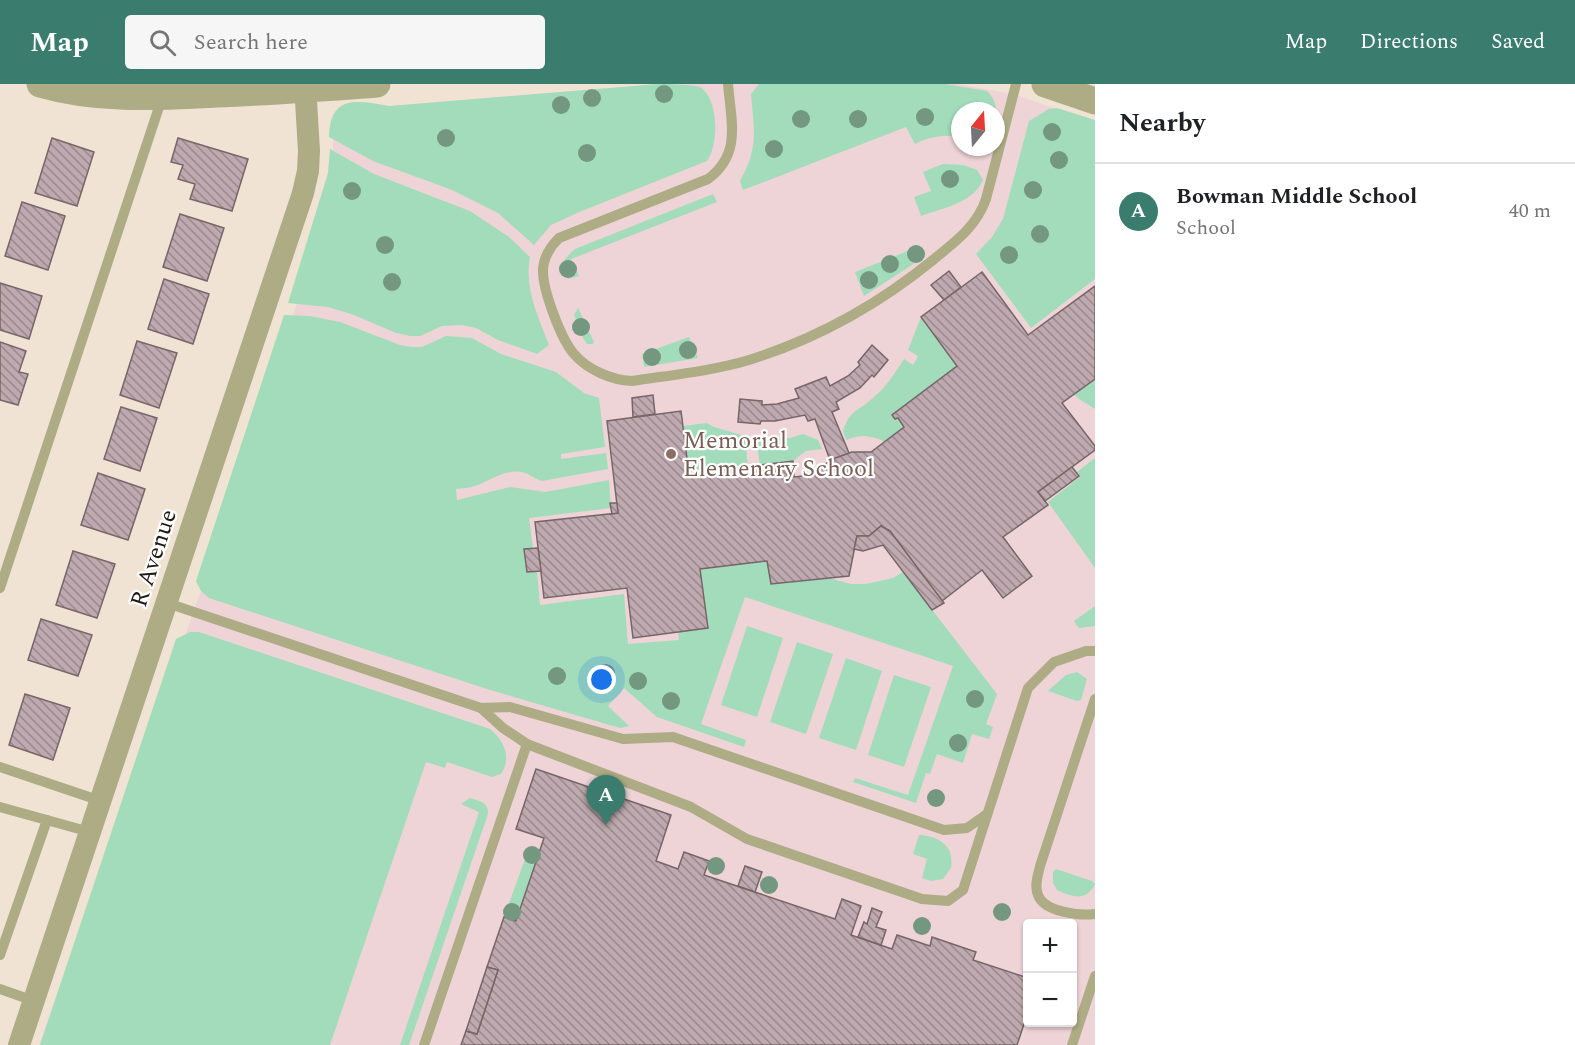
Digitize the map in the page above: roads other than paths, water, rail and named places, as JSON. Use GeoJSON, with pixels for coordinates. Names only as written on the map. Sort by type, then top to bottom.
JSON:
{"type":"FeatureCollection","features":[{"type":"Feature","properties":{"kind":"street"},"geometry":{"type":"LineString","coordinates":[[40,84],[92,95],[123,98],[377,84]]}},
{"type":"Feature","properties":{"kind":"street"},"geometry":{"type":"LineString","coordinates":[[1045,84],[1095,101]]}},
{"type":"Feature","properties":{"kind":"street","name":"R Avenue"},"geometry":{"type":"LineString","coordinates":[[19,1045],[303,193],[309,151],[304,87]]}},
{"type":"Feature","properties":{"kind":"lane"},"geometry":{"type":"LineString","coordinates":[[728,84],[731,143],[725,164],[718,172],[708,179],[565,235],[551,246],[545,258],[544,278],[555,319],[574,354],[596,371],[622,381],[632,381],[737,363],[824,330],[888,294],[958,240],[979,216],[986,199],[1016,84]]}},
{"type":"Feature","properties":{"kind":"lane"},"geometry":{"type":"LineString","coordinates":[[0,588],[163,97]]}},
{"type":"Feature","properties":{"kind":"lane"},"geometry":{"type":"LineString","coordinates":[[167,603],[481,708],[510,707],[623,738],[673,737],[945,830],[967,828],[987,814]]}},
{"type":"Feature","properties":{"kind":"lane"},"geometry":{"type":"LineString","coordinates":[[481,708],[503,728],[527,744],[690,807],[747,839],[922,899],[948,901],[963,890],[1028,688],[1054,662],[1086,651],[1095,651]]}},
{"type":"Feature","properties":{"kind":"lane"},"geometry":{"type":"LineString","coordinates":[[1095,699],[1036,883],[1038,896],[1046,904],[1071,914],[1095,914]]}},
{"type":"Feature","properties":{"kind":"lane"},"geometry":{"type":"LineString","coordinates":[[424,1045],[527,744]]}},
{"type":"Feature","properties":{"kind":"lane"},"geometry":{"type":"LineString","coordinates":[[0,767],[101,801]]}},
{"type":"Feature","properties":{"kind":"lane"},"geometry":{"type":"LineString","coordinates":[[0,807],[90,832]]}},
{"type":"Feature","properties":{"kind":"lane"},"geometry":{"type":"LineString","coordinates":[[0,955],[47,820]]}},
{"type":"Feature","properties":{"kind":"lane"},"geometry":{"type":"LineString","coordinates":[[1071,1045],[1095,976]]}},
{"type":"Feature","properties":{"kind":"lane"},"geometry":{"type":"LineString","coordinates":[[0,989],[34,1001]]}},
{"type":"Feature","properties":{"kind":"place","name":"Memorial Elemenary School"},"geometry":{"type":"Point","coordinates":[671,454]}},
{"type":"Feature","properties":{"kind":"place","name":"Bowman Middle School"},"geometry":{"type":"Point","coordinates":[606,825]}}]}
